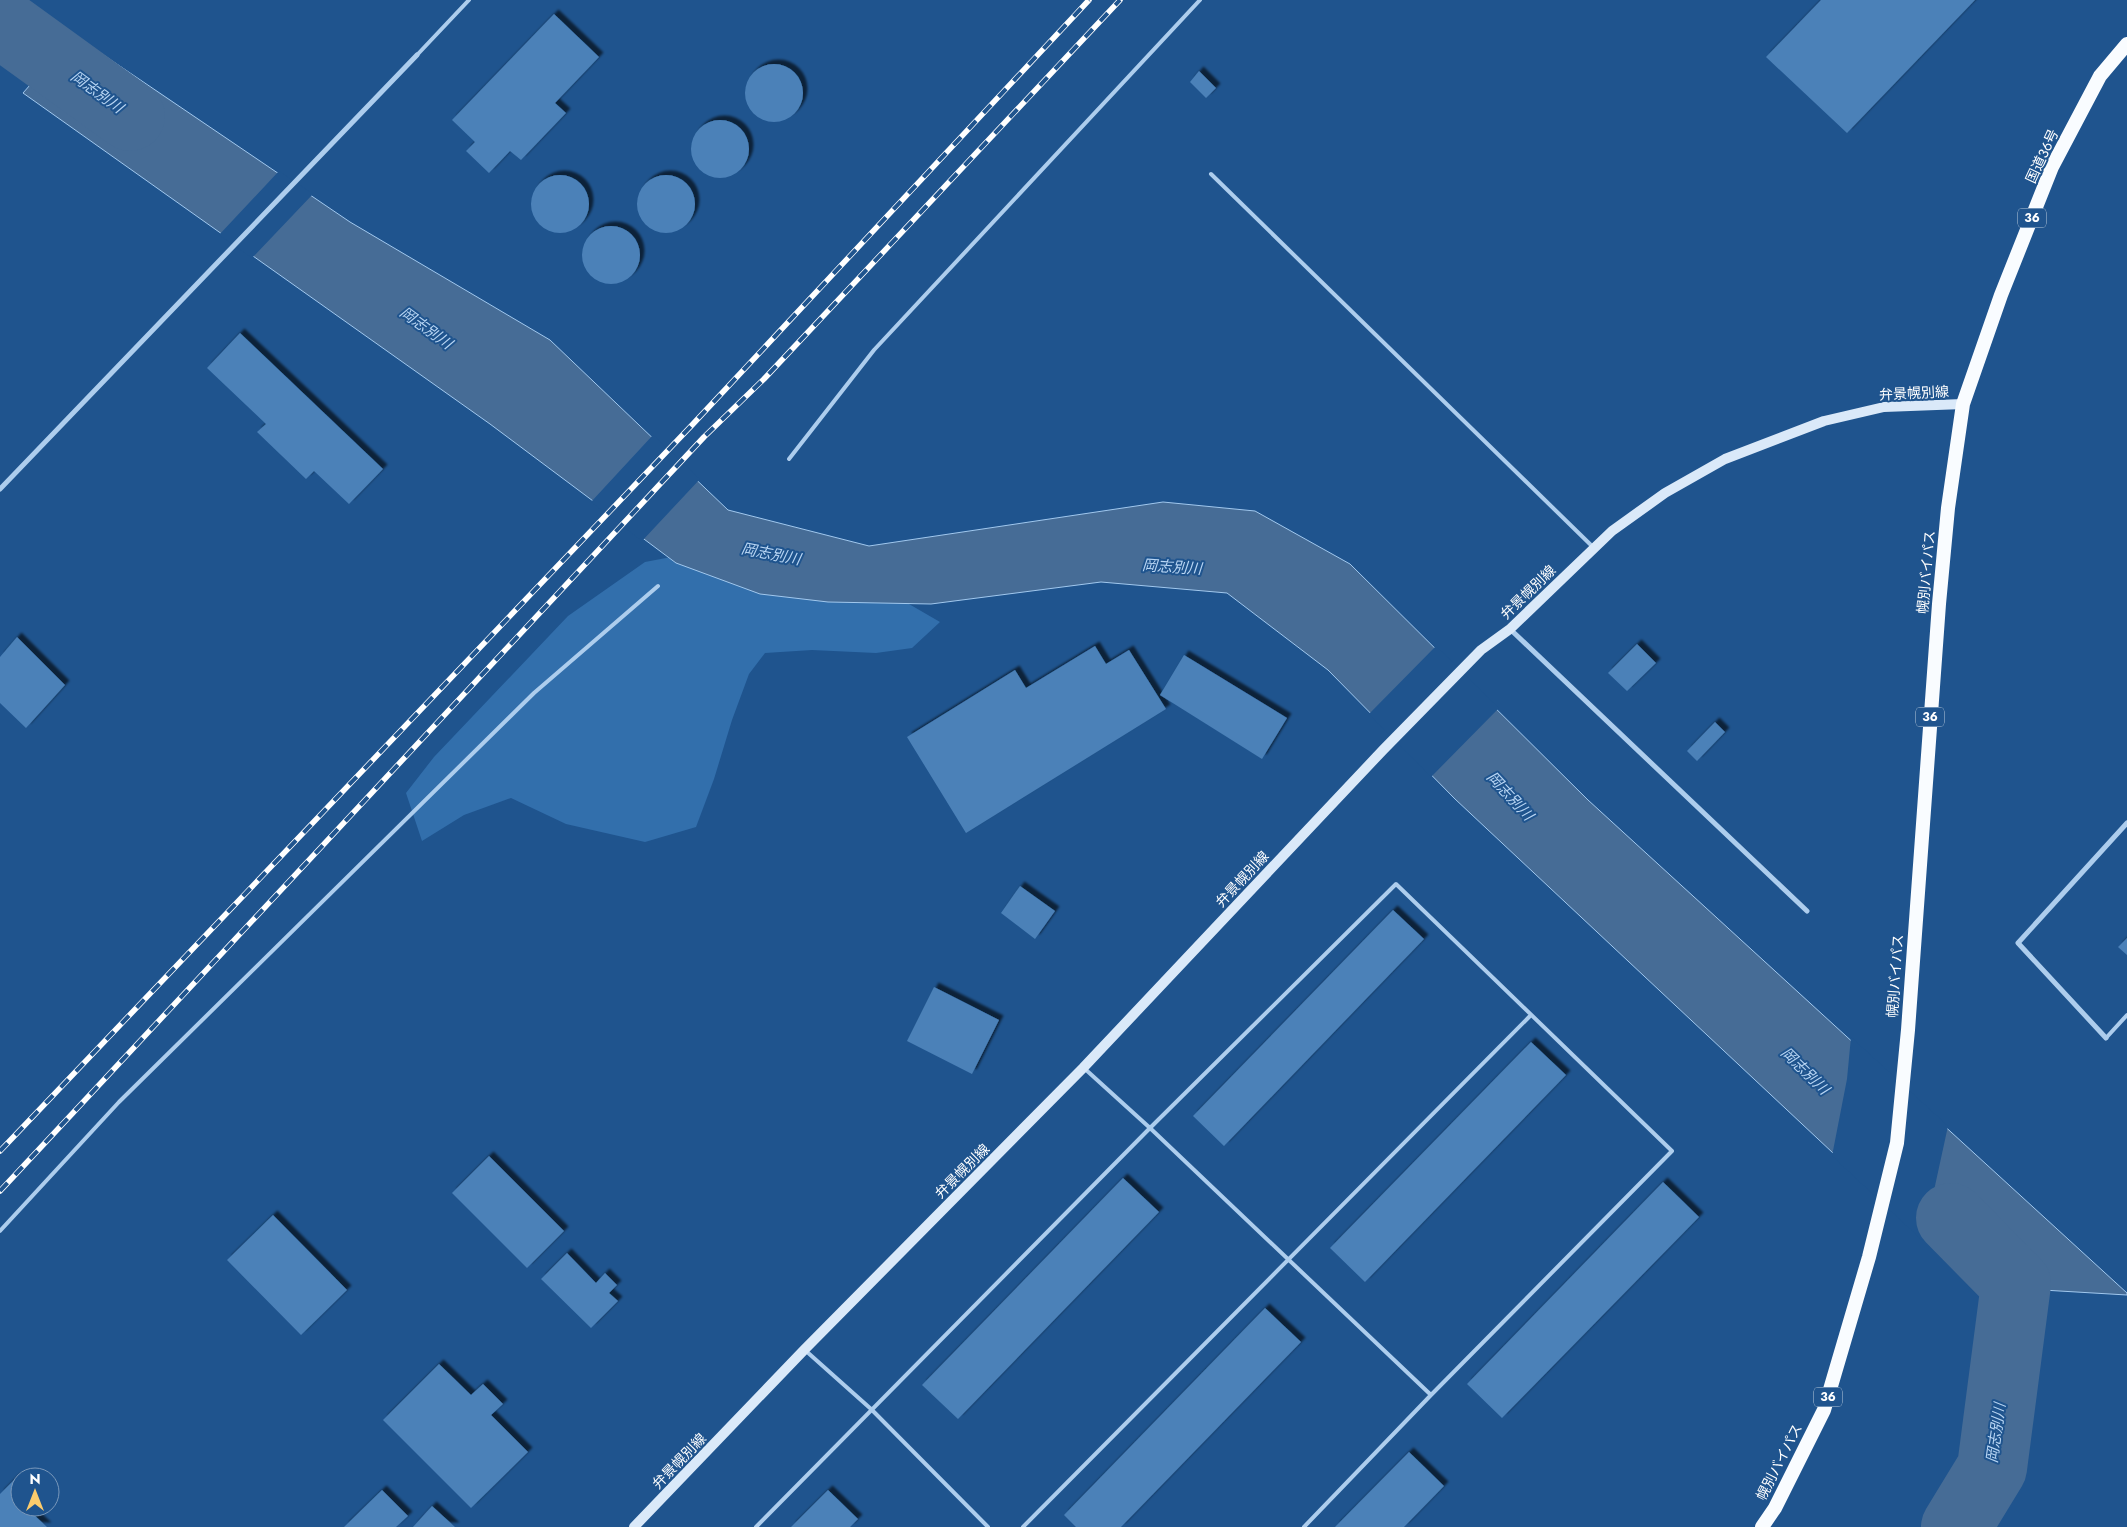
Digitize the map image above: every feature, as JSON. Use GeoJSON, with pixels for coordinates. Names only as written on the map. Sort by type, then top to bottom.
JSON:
{"type":"FeatureCollection","features":[{"type":"Feature","properties":{"kind":"highway","name":"国道36号"},"geometry":{"type":"LineString","coordinates":[[1963,404],[2001,295],[2052,167],[2100,76],[2127,44]]}},
{"type":"Feature","properties":{"kind":"highway","name":"幌別バイパス"},"geometry":{"type":"LineString","coordinates":[[1762,1527],[1775,1508],[1824,1410],[1869,1257],[1897,1143],[1908,1030],[1939,604],[1948,508],[1963,404]]}},
{"type":"Feature","properties":{"kind":"main road","name":"弁景幌別線"},"geometry":{"type":"LineString","coordinates":[[634,1527],[804,1350],[1083,1068],[1383,750],[1481,650],[1510,629],[1612,532],[1665,493],[1725,459],[1824,420],[1875,409],[1963,404]]}},
{"type":"Feature","properties":{"kind":"street"},"geometry":{"type":"LineString","coordinates":[[0,489],[417,55]]}},
{"type":"Feature","properties":{"kind":"street"},"geometry":{"type":"LineString","coordinates":[[1510,629],[1807,911]]}},
{"type":"Feature","properties":{"kind":"street"},"geometry":{"type":"LineString","coordinates":[[2106,1038],[2018,943],[2127,823]]}},
{"type":"Feature","properties":{"kind":"lane"},"geometry":{"type":"LineString","coordinates":[[417,55],[469,0]]}},
{"type":"Feature","properties":{"kind":"lane"},"geometry":{"type":"LineString","coordinates":[[789,459],[874,350],[1200,0]]}},
{"type":"Feature","properties":{"kind":"lane"},"geometry":{"type":"LineString","coordinates":[[1211,174],[1594,548]]}},
{"type":"Feature","properties":{"kind":"lane"},"geometry":{"type":"LineString","coordinates":[[0,1231],[119,1102],[534,693],[658,586]]}},
{"type":"Feature","properties":{"kind":"lane"},"geometry":{"type":"LineString","coordinates":[[756,1527],[1150,1128],[1396,884],[1672,1152],[1431,1395],[1304,1527]]}},
{"type":"Feature","properties":{"kind":"lane"},"geometry":{"type":"LineString","coordinates":[[2106,1038],[2127,1015]]}},
{"type":"Feature","properties":{"kind":"lane"},"geometry":{"type":"LineString","coordinates":[[1023,1527],[1530,1016]]}},
{"type":"Feature","properties":{"kind":"lane"},"geometry":{"type":"LineString","coordinates":[[1083,1068],[1150,1128],[1431,1395]]}},
{"type":"Feature","properties":{"kind":"lane"},"geometry":{"type":"LineString","coordinates":[[804,1350],[871,1409],[988,1527]]}},
{"type":"Feature","properties":{"kind":"shaded area"},"geometry":{"type":"Polygon","coordinates":[[[687,554],[890,593],[940,622],[912,648],[876,653],[812,650],[765,653],[749,674],[696,827],[645,842],[566,824],[511,798],[464,815],[422,841],[406,793],[434,757],[568,616],[645,562],[687,554]]]}},
{"type":"Feature","properties":{"kind":"water"},"geometry":{"type":"Polygon","coordinates":[[[74,35],[350,222],[550,340],[728,510],[869,546],[1163,502],[1255,511],[1350,564],[1588,800],[2127,1295],[1975,1286],[1455,799],[1328,670],[1227,593],[1101,582],[931,604],[828,602],[760,594],[676,563],[490,424],[23,93],[74,35]]]}},
{"type":"Feature","properties":{"kind":"pier"},"geometry":{"type":"Polygon","coordinates":[[[279,171],[313,194],[252,258],[219,235],[279,171]]]}},
{"type":"Feature","properties":{"kind":"pier"},"geometry":{"type":"Polygon","coordinates":[[[653,435],[700,479],[642,541],[591,502],[653,435]]]}},
{"type":"Feature","properties":{"kind":"pier"},"geometry":{"type":"Polygon","coordinates":[[[1436,646],[1499,708],[1431,777],[1369,714],[1436,646]]]}},
{"type":"Feature","properties":{"kind":"pier"},"geometry":{"type":"Polygon","coordinates":[[[1851,1037],[1948,1126],[1923,1241],[1832,1156],[1847,1079],[1851,1037]]]}},
{"type":"Feature","properties":{"kind":"building"},"geometry":{"type":"Polygon","coordinates":[[[1821,0],[1975,0],[1847,133],[1766,57],[1821,0]]]}},
{"type":"Feature","properties":{"kind":"building"},"geometry":{"type":"Polygon","coordinates":[[[554,14],[599,57],[555,103],[566,113],[521,160],[510,151],[489,173],[466,151],[475,142],[452,120],[554,14]]]}},
{"type":"Feature","properties":{"kind":"building"},"geometry":{"type":"Polygon","coordinates":[[[774,64],[785,66],[795,72],[801,82],[803,93],[801,104],[795,114],[785,120],[774,122],[763,120],[753,114],[747,104],[745,93],[747,82],[753,72],[763,66],[774,64]]]}},
{"type":"Feature","properties":{"kind":"building"},"geometry":{"type":"Polygon","coordinates":[[[1199,71],[1216,88],[1206,98],[1190,82],[1199,71]]]}},
{"type":"Feature","properties":{"kind":"building"},"geometry":{"type":"Polygon","coordinates":[[[720,120],[731,122],[744,133],[749,149],[747,160],[736,173],[720,178],[709,176],[696,165],[691,149],[693,138],[704,125],[720,120]]]}},
{"type":"Feature","properties":{"kind":"building"},"geometry":{"type":"Polygon","coordinates":[[[560,175],[571,177],[584,188],[589,204],[587,215],[576,228],[560,233],[549,231],[536,220],[531,204],[533,193],[544,180],[560,175]]]}},
{"type":"Feature","properties":{"kind":"building"},"geometry":{"type":"Polygon","coordinates":[[[666,175],[677,177],[687,183],[693,193],[695,204],[693,215],[687,225],[677,231],[666,233],[655,231],[645,225],[639,215],[637,204],[639,193],[645,183],[655,177],[666,175]]]}},
{"type":"Feature","properties":{"kind":"building"},"geometry":{"type":"Polygon","coordinates":[[[611,226],[622,228],[632,234],[638,244],[640,255],[638,266],[632,276],[622,282],[611,284],[600,282],[590,276],[584,266],[582,255],[584,244],[590,234],[600,228],[611,226]]]}},
{"type":"Feature","properties":{"kind":"building"},"geometry":{"type":"Polygon","coordinates":[[[240,333],[383,469],[349,504],[314,471],[306,479],[257,432],[266,424],[207,368],[240,333]]]}},
{"type":"Feature","properties":{"kind":"building"},"geometry":{"type":"Polygon","coordinates":[[[17,637],[65,685],[26,728],[0,703],[0,657],[17,637]]]}},
{"type":"Feature","properties":{"kind":"building"},"geometry":{"type":"Polygon","coordinates":[[[1637,644],[1656,663],[1627,691],[1608,673],[1637,644]]]}},
{"type":"Feature","properties":{"kind":"building"},"geometry":{"type":"Polygon","coordinates":[[[1095,646],[1106,664],[1129,650],[1166,709],[966,833],[907,737],[1015,670],[1026,688],[1095,646]]]}},
{"type":"Feature","properties":{"kind":"building"},"geometry":{"type":"Polygon","coordinates":[[[1184,655],[1287,718],[1262,759],[1160,695],[1184,655]]]}},
{"type":"Feature","properties":{"kind":"building"},"geometry":{"type":"Polygon","coordinates":[[[1715,722],[1725,732],[1697,761],[1687,751],[1715,722]]]}},
{"type":"Feature","properties":{"kind":"building"},"geometry":{"type":"Polygon","coordinates":[[[1020,886],[1055,911],[1035,939],[1001,913],[1020,886]]]}},
{"type":"Feature","properties":{"kind":"building"},"geometry":{"type":"Polygon","coordinates":[[[1393,910],[1424,939],[1224,1146],[1193,1116],[1393,910]]]}},
{"type":"Feature","properties":{"kind":"building"},"geometry":{"type":"Polygon","coordinates":[[[2127,938],[2127,955],[2118,947],[2127,938]]]}},
{"type":"Feature","properties":{"kind":"building"},"geometry":{"type":"Polygon","coordinates":[[[934,987],[999,1020],[972,1074],[907,1041],[934,987]]]}},
{"type":"Feature","properties":{"kind":"building"},"geometry":{"type":"Polygon","coordinates":[[[1531,1042],[1566,1075],[1365,1282],[1330,1248],[1531,1042]]]}},
{"type":"Feature","properties":{"kind":"building"},"geometry":{"type":"Polygon","coordinates":[[[489,1156],[564,1231],[527,1268],[452,1193],[489,1156]]]}},
{"type":"Feature","properties":{"kind":"building"},"geometry":{"type":"Polygon","coordinates":[[[1123,1178],[1159,1212],[958,1419],[922,1385],[1123,1178]]]}},
{"type":"Feature","properties":{"kind":"building"},"geometry":{"type":"Polygon","coordinates":[[[1663,1182],[1699,1217],[1502,1418],[1467,1384],[1663,1182]]]}},
{"type":"Feature","properties":{"kind":"building"},"geometry":{"type":"Polygon","coordinates":[[[273,1215],[347,1290],[301,1335],[227,1260],[273,1215]]]}},
{"type":"Feature","properties":{"kind":"building"},"geometry":{"type":"Polygon","coordinates":[[[567,1253],[596,1283],[605,1273],[617,1285],[609,1293],[618,1301],[591,1328],[541,1279],[567,1253]]]}},
{"type":"Feature","properties":{"kind":"building"},"geometry":{"type":"Polygon","coordinates":[[[1265,1308],[1301,1342],[1121,1527],[1076,1527],[1064,1515],[1265,1308]]]}},
{"type":"Feature","properties":{"kind":"building"},"geometry":{"type":"Polygon","coordinates":[[[439,1364],[471,1395],[483,1384],[503,1404],[491,1415],[528,1452],[471,1508],[383,1420],[439,1364]]]}},
{"type":"Feature","properties":{"kind":"building"},"geometry":{"type":"Polygon","coordinates":[[[1409,1452],[1444,1486],[1404,1527],[1335,1527],[1409,1452]]]}},
{"type":"Feature","properties":{"kind":"building"},"geometry":{"type":"Polygon","coordinates":[[[10,1484],[10,1517],[36,1517],[47,1527],[0,1527],[0,1494],[10,1484]]]}},
{"type":"Feature","properties":{"kind":"building"},"geometry":{"type":"Polygon","coordinates":[[[382,1490],[408,1516],[396,1527],[344,1527],[382,1490]]]}},
{"type":"Feature","properties":{"kind":"building"},"geometry":{"type":"Polygon","coordinates":[[[828,1490],[858,1519],[850,1527],[791,1527],[828,1490]]]}},
{"type":"Feature","properties":{"kind":"building"},"geometry":{"type":"Polygon","coordinates":[[[432,1506],[455,1527],[413,1527],[432,1506]]]}},
{"type":"Feature","properties":{"kind":"waterway","name":"岡志別川"},"geometry":{"type":"LineString","coordinates":[[0,22],[130,116]]}},
{"type":"Feature","properties":{"kind":"waterway","name":"岡志別川"},"geometry":{"type":"LineString","coordinates":[[1951,1218],[2016,1284],[1992,1468],[1956,1527]]}},
{"type":"Feature","properties":{"kind":"railway"},"geometry":{"type":"LineString","coordinates":[[0,1151],[693,424],[1089,0]]}},
{"type":"Feature","properties":{"kind":"railway"},"geometry":{"type":"LineString","coordinates":[[0,1191],[704,437],[764,379],[1120,0]]}}]}
